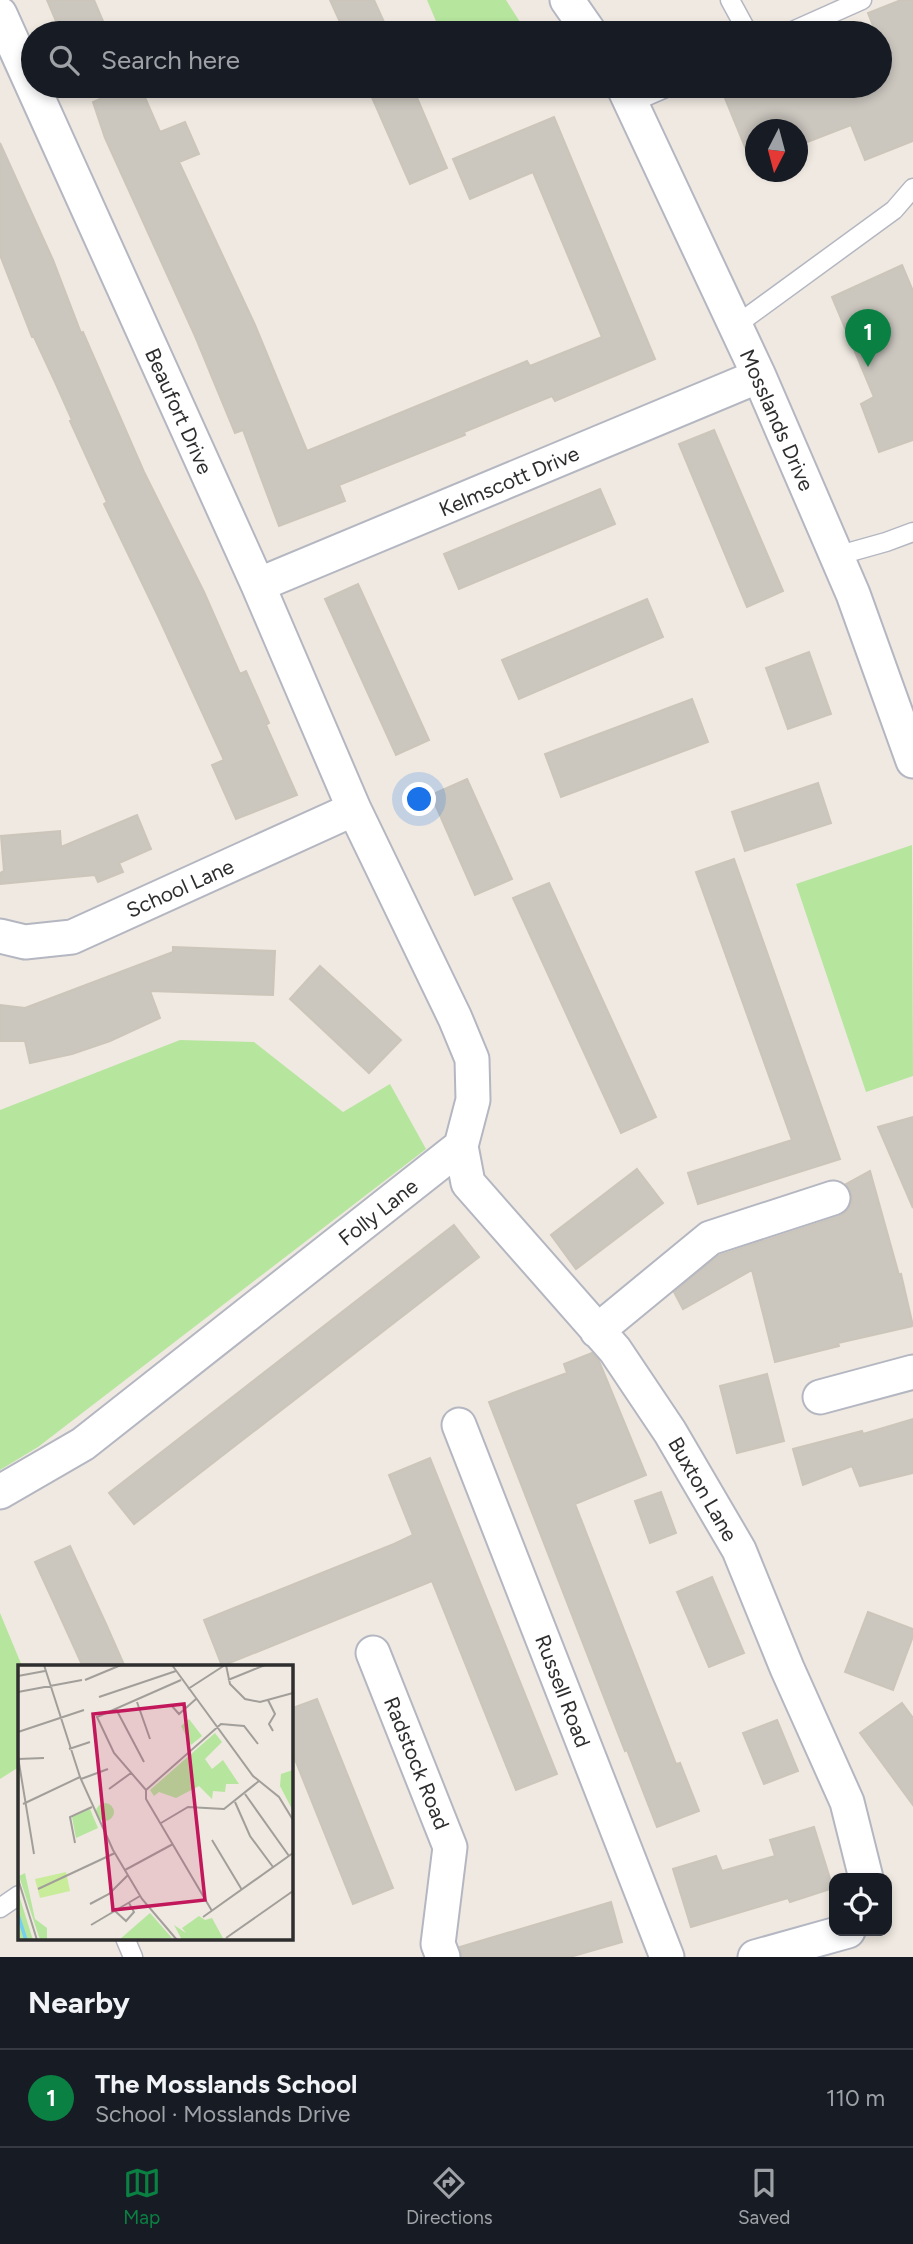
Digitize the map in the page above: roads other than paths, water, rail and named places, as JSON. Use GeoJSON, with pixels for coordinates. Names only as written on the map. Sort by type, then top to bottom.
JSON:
{"type":"FeatureCollection","features":[{"type":"Feature","properties":{"kind":"street"},"geometry":{"type":"LineString","coordinates":[[567,0],[582,21]]}},
{"type":"Feature","properties":{"kind":"street","name":"Beaufort Drive"},"geometry":{"type":"LineString","coordinates":[[0,14],[21,60]]}},
{"type":"Feature","properties":{"kind":"street","name":"Beaufort Drive"},"geometry":{"type":"LineString","coordinates":[[38,98],[258,585],[354,809]]}},
{"type":"Feature","properties":{"kind":"street","name":"Mosslands Drive"},"geometry":{"type":"LineString","coordinates":[[629,98],[759,376],[853,594],[913,761]]}},
{"type":"Feature","properties":{"kind":"street","name":"Kelmscott Drive"},"geometry":{"type":"LineString","coordinates":[[258,585],[759,376]]}},
{"type":"Feature","properties":{"kind":"street"},"geometry":{"type":"LineString","coordinates":[[354,809],[455,1018],[472,1059],[473,1100],[461,1146]]}},
{"type":"Feature","properties":{"kind":"street","name":"School Lane"},"geometry":{"type":"LineString","coordinates":[[0,936],[25,942],[72,937],[354,809]]}},
{"type":"Feature","properties":{"kind":"street","name":"Buxton Lane"},"geometry":{"type":"LineString","coordinates":[[461,1146],[468,1183],[615,1350],[670,1432],[739,1549],[787,1668],[847,1802],[865,1873]]}},
{"type":"Feature","properties":{"kind":"street","name":"Folly Lane"},"geometry":{"type":"LineString","coordinates":[[0,1492],[83,1444],[461,1146]]}},
{"type":"Feature","properties":{"kind":"street"},"geometry":{"type":"LineString","coordinates":[[597,1331],[710,1238],[833,1198]]}},
{"type":"Feature","properties":{"kind":"street"},"geometry":{"type":"LineString","coordinates":[[820,1397],[913,1372]]}},
{"type":"Feature","properties":{"kind":"street","name":"Russell Road"},"geometry":{"type":"LineString","coordinates":[[459,1425],[667,1957]]}},
{"type":"Feature","properties":{"kind":"street","name":"Radstock Road"},"geometry":{"type":"LineString","coordinates":[[373,1653],[450,1847],[438,1944],[443,1957]]}},
{"type":"Feature","properties":{"kind":"street"},"geometry":{"type":"LineString","coordinates":[[755,1957],[830,1936]]}},
{"type":"Feature","properties":{"kind":"lane"},"geometry":{"type":"LineString","coordinates":[[730,0],[741,21]]}},
{"type":"Feature","properties":{"kind":"lane"},"geometry":{"type":"LineString","coordinates":[[815,21],[862,0]]}},
{"type":"Feature","properties":{"kind":"lane"},"geometry":{"type":"LineString","coordinates":[[736,326],[894,210],[913,188]]}},
{"type":"Feature","properties":{"kind":"lane"},"geometry":{"type":"LineString","coordinates":[[836,556],[913,532]]}},
{"type":"Feature","properties":{"kind":"lane"},"geometry":{"type":"LineString","coordinates":[[0,1908],[18,1896]]}},
{"type":"Feature","properties":{"kind":"lane"},"geometry":{"type":"LineString","coordinates":[[126,1940],[133,1957]]}},
{"type":"Feature","properties":{"kind":"place","name":"The Mosslands School"},"geometry":{"type":"Point","coordinates":[868,367]}}]}
